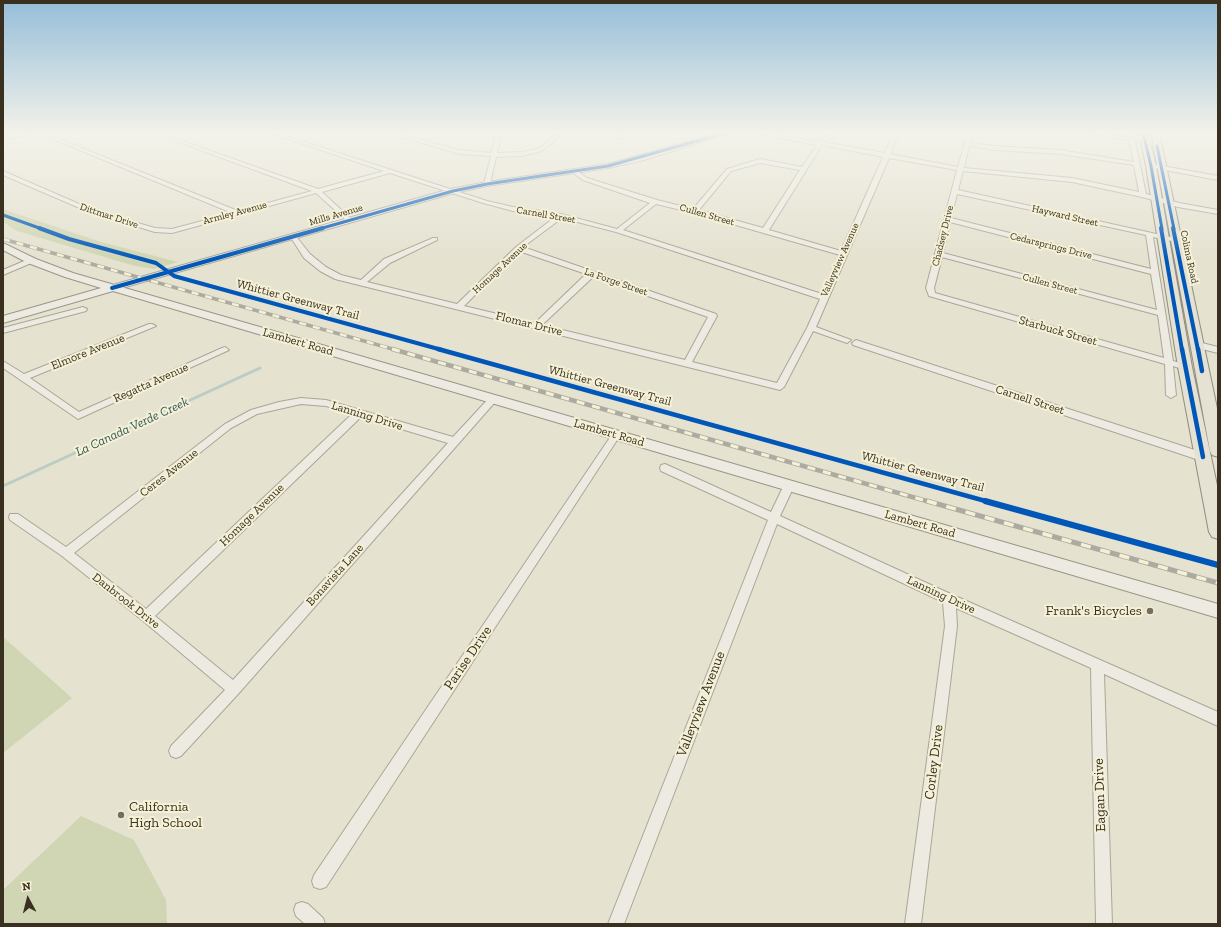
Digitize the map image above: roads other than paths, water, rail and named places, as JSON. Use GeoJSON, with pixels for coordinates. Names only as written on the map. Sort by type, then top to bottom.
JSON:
{"type":"FeatureCollection","features":[{"type":"Feature","properties":{"kind":"main road","name":"Colima Road"},"geometry":{"type":"LineString","coordinates":[[1152,175],[1162,238],[1182,342],[1185,367],[1213,456]]}},
{"type":"Feature","properties":{"kind":"main road","name":"Colima Road"},"geometry":{"type":"LineString","coordinates":[[1163,175],[1177,240],[1202,371],[1213,456],[1218,532]]}},
{"type":"Feature","properties":{"kind":"main road","name":"Lambert Road"},"geometry":{"type":"LineString","coordinates":[[3,246],[32,261],[112,288],[1218,611]]}},
{"type":"Feature","properties":{"kind":"main road","name":"Mills Avenue"},"geometry":{"type":"LineString","coordinates":[[3,320],[112,288]]}},
{"type":"Feature","properties":{"kind":"main road"},"geometry":{"type":"LineString","coordinates":[[1185,367],[1202,371]]}},
{"type":"Feature","properties":{"kind":"street","name":"Dittmar Drive"},"geometry":{"type":"LineString","coordinates":[[8,175],[91,211],[155,230],[172,231]]}},
{"type":"Feature","properties":{"kind":"street"},"geometry":{"type":"LineString","coordinates":[[145,175],[236,212]]}},
{"type":"Feature","properties":{"kind":"street"},"geometry":{"type":"LineString","coordinates":[[271,175],[317,192],[331,202],[349,220]]}},
{"type":"Feature","properties":{"kind":"street","name":"Armley Avenue"},"geometry":{"type":"LineString","coordinates":[[172,231],[236,212],[317,192],[376,175]]}},
{"type":"Feature","properties":{"kind":"street","name":"Carnell Street"},"geometry":{"type":"LineString","coordinates":[[404,175],[513,210],[561,216],[618,231],[823,297]]}},
{"type":"Feature","properties":{"kind":"street"},"geometry":{"type":"LineString","coordinates":[[486,184],[488,175]]}},
{"type":"Feature","properties":{"kind":"street","name":"Mills Avenue"},"geometry":{"type":"LineString","coordinates":[[112,288],[453,191],[486,184],[550,175]]}},
{"type":"Feature","properties":{"kind":"street","name":"Cullen Street"},"geometry":{"type":"LineString","coordinates":[[579,175],[585,179],[655,202],[695,211],[764,232],[842,253]]}},
{"type":"Feature","properties":{"kind":"street"},"geometry":{"type":"LineString","coordinates":[[695,211],[725,175]]}},
{"type":"Feature","properties":{"kind":"street"},"geometry":{"type":"LineString","coordinates":[[764,232],[799,175]]}},
{"type":"Feature","properties":{"kind":"street","name":"Valleyview Avenue"},"geometry":{"type":"LineString","coordinates":[[780,387],[811,328],[842,253],[877,175]]}},
{"type":"Feature","properties":{"kind":"street","name":"Chadsey Drive"},"geometry":{"type":"LineString","coordinates":[[932,294],[930,288],[959,175]]}},
{"type":"Feature","properties":{"kind":"street"},"geometry":{"type":"LineString","coordinates":[[1024,175],[1072,180],[1143,195],[1169,203],[1218,212]]}},
{"type":"Feature","properties":{"kind":"street"},"geometry":{"type":"LineString","coordinates":[[1139,175],[1143,195]]}},
{"type":"Feature","properties":{"kind":"street"},"geometry":{"type":"LineString","coordinates":[[1202,175],[1218,178]]}},
{"type":"Feature","properties":{"kind":"street","name":"Hayward Street"},"geometry":{"type":"LineString","coordinates":[[954,191],[1162,238],[1177,240]]}},
{"type":"Feature","properties":{"kind":"street"},"geometry":{"type":"LineString","coordinates":[[618,231],[655,202]]}},
{"type":"Feature","properties":{"kind":"street","name":"Homage Avenue"},"geometry":{"type":"LineString","coordinates":[[459,307],[518,248],[561,216]]}},
{"type":"Feature","properties":{"kind":"street","name":"Cedarsprings Drive"},"geometry":{"type":"LineString","coordinates":[[948,219],[1154,272]]}},
{"type":"Feature","properties":{"kind":"street"},"geometry":{"type":"LineString","coordinates":[[1149,235],[1168,364],[1171,395]]}},
{"type":"Feature","properties":{"kind":"street","name":"Flomar Drive"},"geometry":{"type":"LineString","coordinates":[[294,236],[308,256],[323,269],[338,277],[780,387]]}},
{"type":"Feature","properties":{"kind":"street"},"geometry":{"type":"LineString","coordinates":[[362,283],[387,261],[435,240]]}},
{"type":"Feature","properties":{"kind":"street","name":"La Forge Street"},"geometry":{"type":"LineString","coordinates":[[518,248],[713,316],[687,364]]}},
{"type":"Feature","properties":{"kind":"street","name":"Cullen Street"},"geometry":{"type":"LineString","coordinates":[[939,254],[1161,314]]}},
{"type":"Feature","properties":{"kind":"street"},"geometry":{"type":"LineString","coordinates":[[3,273],[32,261]]}},
{"type":"Feature","properties":{"kind":"street"},"geometry":{"type":"LineString","coordinates":[[537,326],[591,274]]}},
{"type":"Feature","properties":{"kind":"street","name":"Starbuck Street"},"geometry":{"type":"LineString","coordinates":[[932,294],[1168,364],[1185,367]]}},
{"type":"Feature","properties":{"kind":"street"},"geometry":{"type":"LineString","coordinates":[[3,331],[83,308]]}},
{"type":"Feature","properties":{"kind":"street","name":"Elmore Avenue"},"geometry":{"type":"LineString","coordinates":[[23,378],[152,326]]}},
{"type":"Feature","properties":{"kind":"street","name":"Carnell Street"},"geometry":{"type":"LineString","coordinates":[[811,328],[1213,456]]}},
{"type":"Feature","properties":{"kind":"street"},"geometry":{"type":"LineString","coordinates":[[1182,342],[1218,350]]}},
{"type":"Feature","properties":{"kind":"street","name":"Regatta Avenue"},"geometry":{"type":"LineString","coordinates":[[23,378],[78,416],[225,350]]}},
{"type":"Feature","properties":{"kind":"street"},"geometry":{"type":"LineString","coordinates":[[3,364],[23,378]]}},
{"type":"Feature","properties":{"kind":"street","name":"Bonavista Lane"},"geometry":{"type":"LineString","coordinates":[[176,751],[234,689],[493,399]]}},
{"type":"Feature","properties":{"kind":"street","name":"Lanning Drive"},"geometry":{"type":"LineString","coordinates":[[279,405],[301,401],[326,403],[358,414],[454,441]]}},
{"type":"Feature","properties":{"kind":"street","name":"Ceres Avenue"},"geometry":{"type":"LineString","coordinates":[[66,553],[228,426],[254,412],[279,405]]}},
{"type":"Feature","properties":{"kind":"street","name":"Homage Avenue"},"geometry":{"type":"LineString","coordinates":[[146,616],[358,414]]}},
{"type":"Feature","properties":{"kind":"street","name":"Parise Drive"},"geometry":{"type":"LineString","coordinates":[[320,881],[616,435]]}},
{"type":"Feature","properties":{"kind":"street","name":"Lanning Drive"},"geometry":{"type":"LineString","coordinates":[[665,468],[949,600],[1218,719]]}},
{"type":"Feature","properties":{"kind":"street","name":"Valleyview Avenue"},"geometry":{"type":"LineString","coordinates":[[616,924],[774,518],[789,486]]}},
{"type":"Feature","properties":{"kind":"street","name":"Danbrook Drive"},"geometry":{"type":"LineString","coordinates":[[14,517],[66,553],[146,616],[234,689]]}},
{"type":"Feature","properties":{"kind":"street","name":"Corley Drive"},"geometry":{"type":"LineString","coordinates":[[913,924],[951,626],[949,600]]}},
{"type":"Feature","properties":{"kind":"street","name":"Eagan Drive"},"geometry":{"type":"LineString","coordinates":[[1097,666],[1104,924]]}},
{"type":"Feature","properties":{"kind":"street"},"geometry":{"type":"LineString","coordinates":[[302,910],[318,924]]}},
{"type":"Feature","properties":{"kind":"waterway","name":"La Canada Verde Creek"},"geometry":{"type":"LineString","coordinates":[[3,486],[260,368]]}},
{"type":"Feature","properties":{"kind":"railway"},"geometry":{"type":"LineString","coordinates":[[3,239],[396,350]]}},
{"type":"Feature","properties":{"kind":"railway"},"geometry":{"type":"LineString","coordinates":[[392,349],[930,502]]}},
{"type":"Feature","properties":{"kind":"railway"},"geometry":{"type":"LineString","coordinates":[[927,501],[1218,583]]}},
{"type":"Feature","properties":{"kind":"place","name":"Frank's Bicycles"},"geometry":{"type":"Point","coordinates":[1150,611]}},
{"type":"Feature","properties":{"kind":"place","name":"California High School"},"geometry":{"type":"Point","coordinates":[121,815]}}]}
